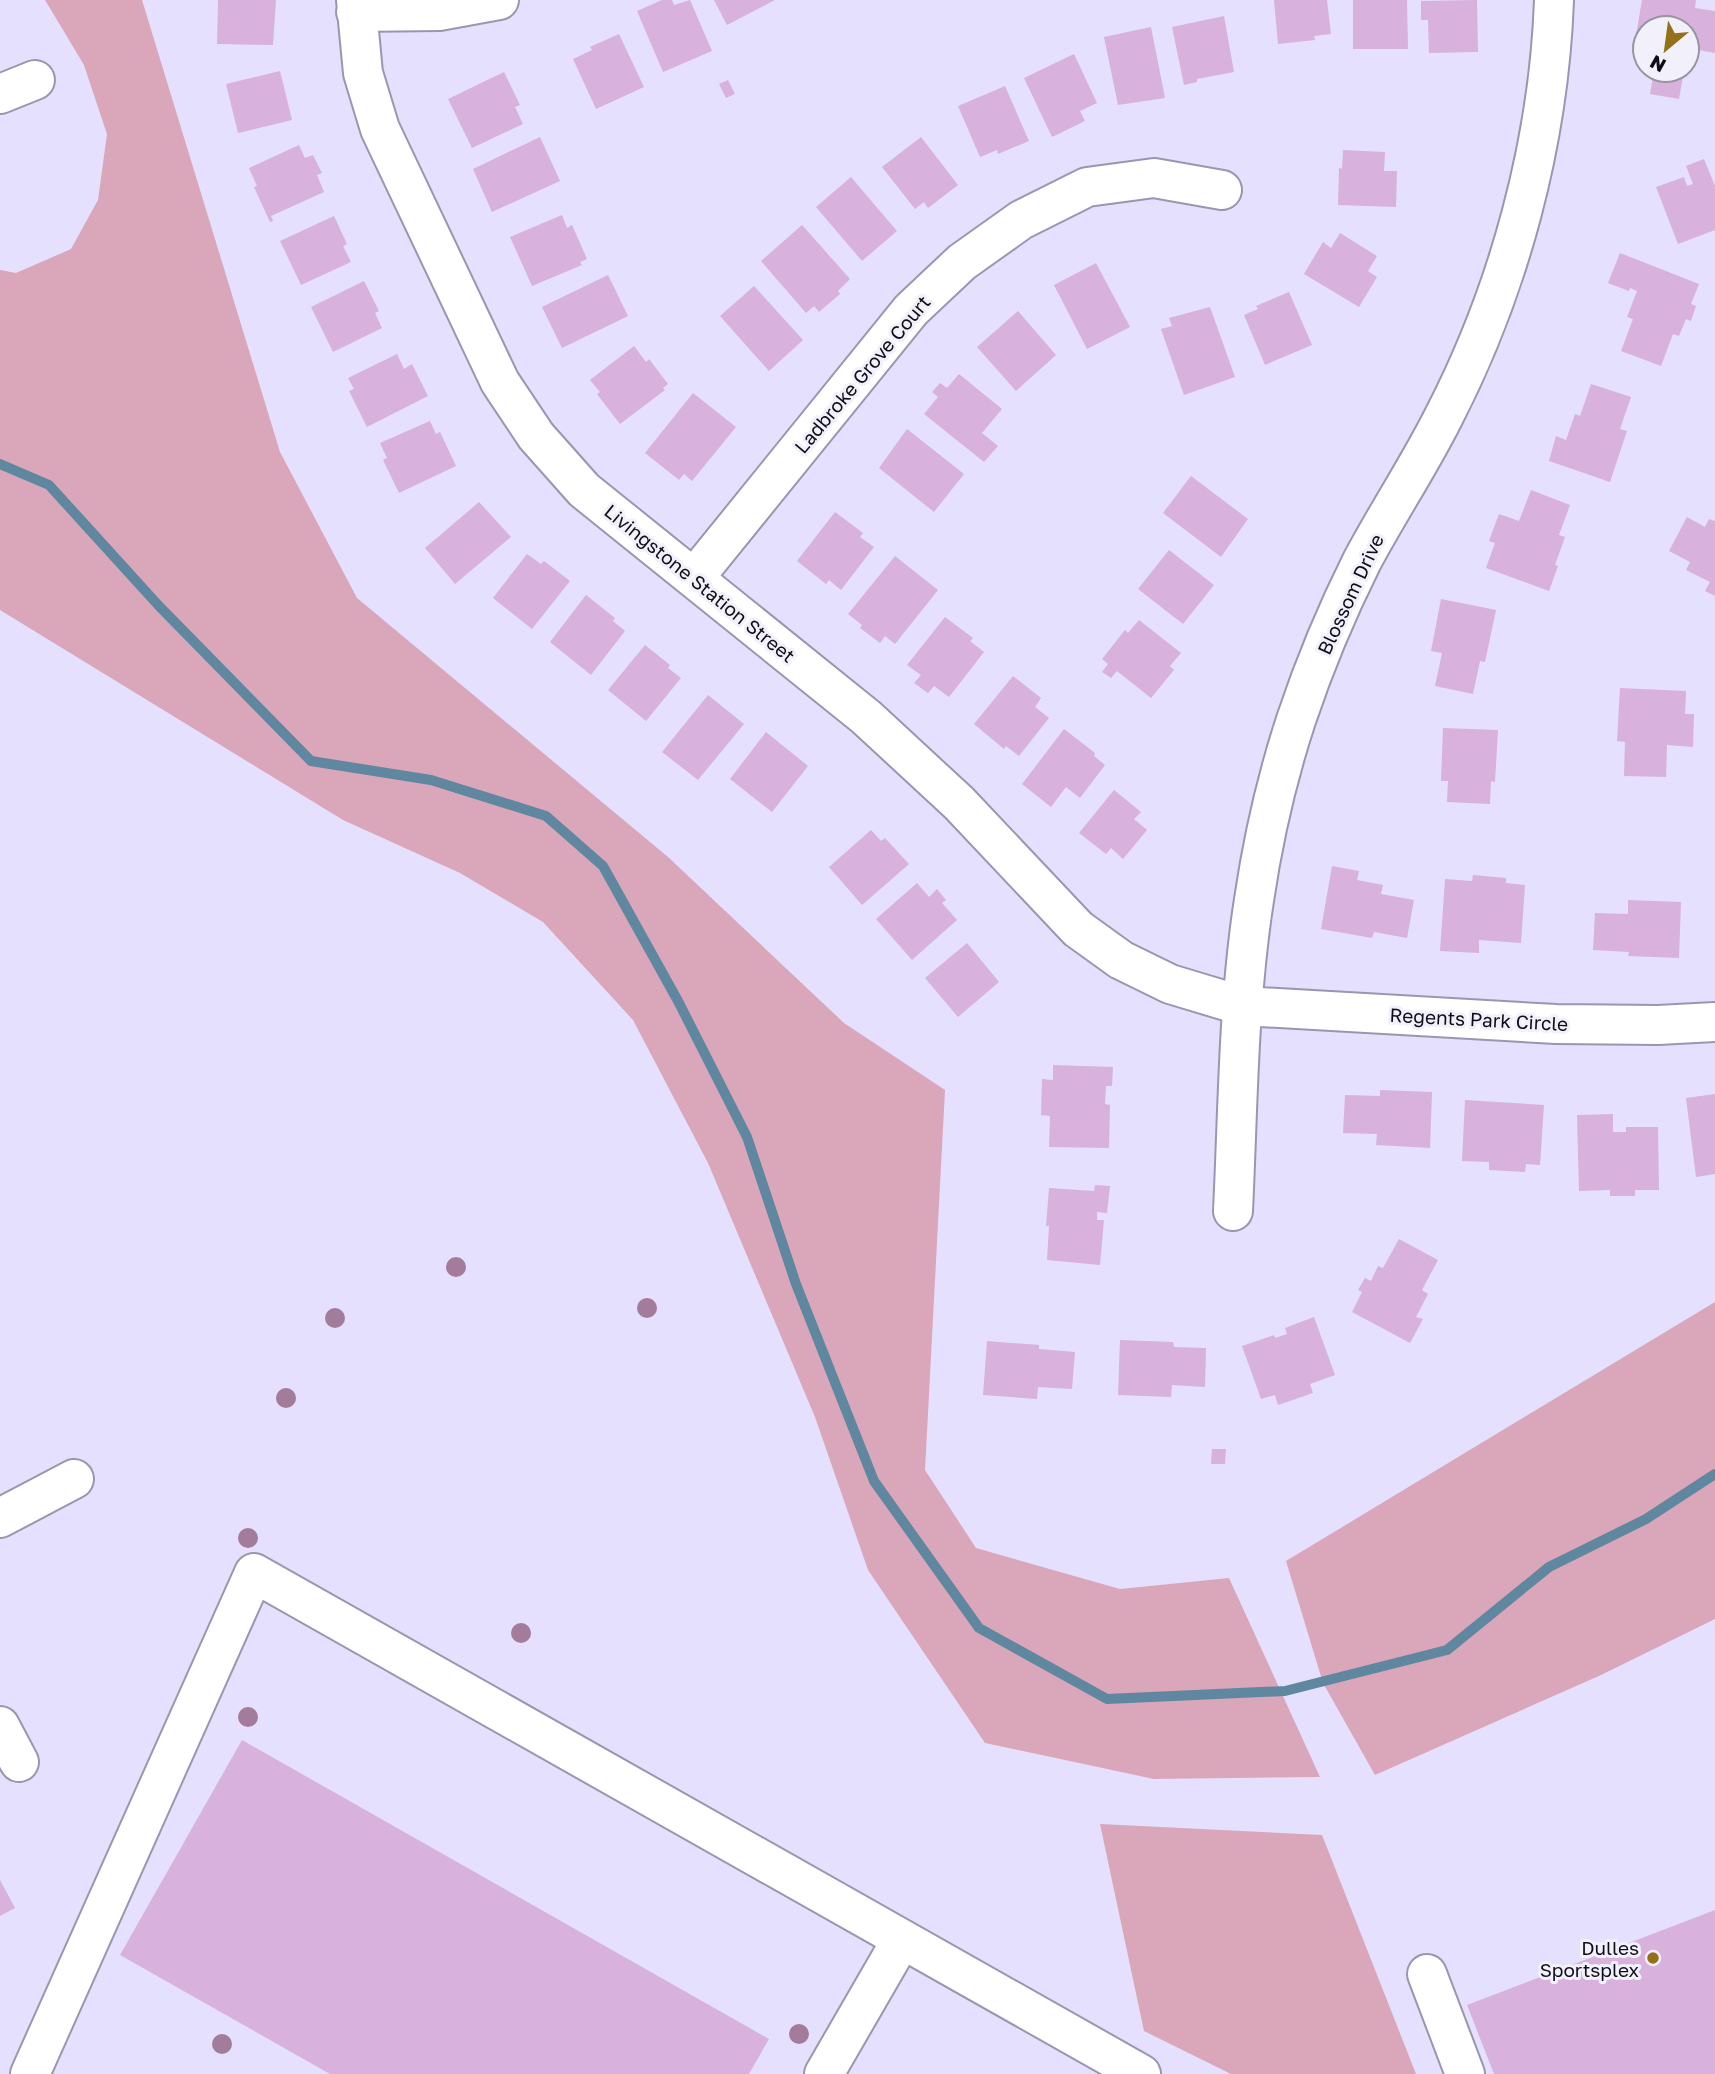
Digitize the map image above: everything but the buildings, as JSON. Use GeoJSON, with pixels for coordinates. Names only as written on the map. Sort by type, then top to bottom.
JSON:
{"type":"FeatureCollection","features":[{"type":"Feature","properties":{"kind":"street"},"geometry":{"type":"LineString","coordinates":[[356,6],[439,11],[499,0]]}},
{"type":"Feature","properties":{"kind":"street","name":"Blossom Drive"},"geometry":{"type":"LineString","coordinates":[[1233,1212],[1243,1006],[1254,901],[1270,813],[1296,719],[1332,625],[1358,571],[1444,416],[1482,331],[1513,242],[1536,152],[1552,41],[1554,0]]}},
{"type":"Feature","properties":{"kind":"street","name":"Livingstone Station Street"},"geometry":{"type":"LineString","coordinates":[[356,6],[363,73],[380,129],[500,382],[536,436],[584,490],[866,717],[959,803],[1078,929],[1121,960],[1170,984],[1243,1006]]}},
{"type":"Feature","properties":{"kind":"street"},"geometry":{"type":"LineString","coordinates":[[0,94],[34,79]]}},
{"type":"Feature","properties":{"kind":"street","name":"Ladbroke Grove Court"},"geometry":{"type":"LineString","coordinates":[[694,578],[911,310],[962,262],[1021,220],[1087,187],[1154,178],[1222,190]]}},
{"type":"Feature","properties":{"kind":"street","name":"Regents Park Circle"},"geometry":{"type":"LineString","coordinates":[[1243,1006],[1556,1024],[1658,1025],[1715,1022]]}},
{"type":"Feature","properties":{"kind":"street"},"geometry":{"type":"LineString","coordinates":[[0,1518],[74,1479]]}},
{"type":"Feature","properties":{"kind":"street"},"geometry":{"type":"LineString","coordinates":[[30,2074],[254,1573],[1141,2074]]}},
{"type":"Feature","properties":{"kind":"street"},"geometry":{"type":"LineString","coordinates":[[0,1726],[19,1762]]}},
{"type":"Feature","properties":{"kind":"street"},"geometry":{"type":"LineString","coordinates":[[824,2074],[902,1939]]}},
{"type":"Feature","properties":{"kind":"street"},"geometry":{"type":"LineString","coordinates":[[1427,1974],[1465,2074]]}},
{"type":"Feature","properties":{"kind":"shaded area"},"geometry":{"type":"Polygon","coordinates":[[[45,0],[142,0],[280,452],[357,598],[668,857],[844,1023],[945,1090],[925,1470],[976,1548],[1120,1589],[1229,1578],[1320,1777],[1154,1779],[985,1743],[868,1570],[815,1417],[708,1163],[633,1020],[543,922],[460,873],[343,820],[0,610],[0,270],[16,273],[71,249],[98,200],[107,134],[84,65],[45,0]]]}},
{"type":"Feature","properties":{"kind":"shaded area"},"geometry":{"type":"Polygon","coordinates":[[[1715,1302],[1715,1619],[1601,1675],[1375,1775],[1323,1683],[1286,1561],[1715,1302]]]}},
{"type":"Feature","properties":{"kind":"shaded area"},"geometry":{"type":"Polygon","coordinates":[[[1100,1824],[1322,1835],[1416,2074],[1231,2074],[1144,2031],[1100,1824]]]}},
{"type":"Feature","properties":{"kind":"waterway"},"geometry":{"type":"LineString","coordinates":[[0,464],[49,485],[159,606],[311,761],[431,780],[546,816],[603,866],[678,1001],[747,1137],[796,1284],[874,1481],[979,1628],[1107,1699],[1285,1691],[1447,1650],[1549,1567],[1646,1519],[1715,1474]]}},
{"type":"Feature","properties":{"kind":"place","name":"Dulles Sportsplex"},"geometry":{"type":"Point","coordinates":[1653,1958]}}]}
